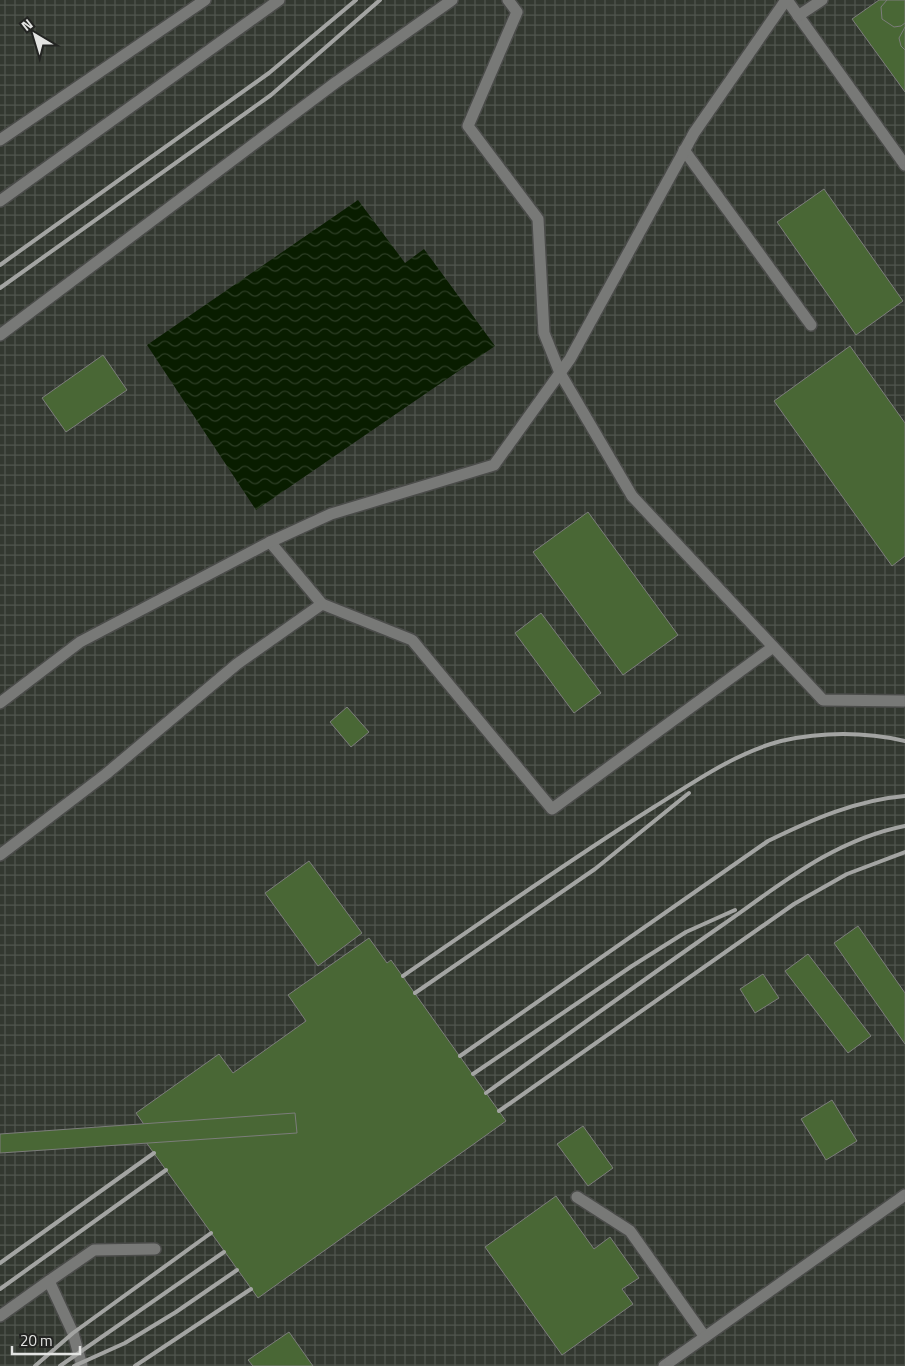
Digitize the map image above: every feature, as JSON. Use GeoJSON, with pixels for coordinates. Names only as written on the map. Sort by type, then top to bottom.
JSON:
{"type":"FeatureCollection","features":[{"type":"Feature","properties":{"kind":"lane"},"geometry":{"type":"LineString","coordinates":[[0,140],[205,0]]}},
{"type":"Feature","properties":{"kind":"lane"},"geometry":{"type":"LineString","coordinates":[[0,201],[279,0]]}},
{"type":"Feature","properties":{"kind":"lane"},"geometry":{"type":"LineString","coordinates":[[0,335],[335,83],[452,0]]}},
{"type":"Feature","properties":{"kind":"lane"},"geometry":{"type":"LineString","coordinates":[[508,0],[517,12],[468,126],[538,219],[544,333],[560,373],[632,496],[823,700],[905,701]]}},
{"type":"Feature","properties":{"kind":"lane"},"geometry":{"type":"LineString","coordinates":[[0,703],[80,642],[270,542],[330,514],[494,465],[560,373],[684,150],[786,0],[905,165]]}},
{"type":"Feature","properties":{"kind":"lane"},"geometry":{"type":"LineString","coordinates":[[798,16],[822,0]]}},
{"type":"Feature","properties":{"kind":"lane"},"geometry":{"type":"LineString","coordinates":[[684,150],[811,325]]}},
{"type":"Feature","properties":{"kind":"lane"},"geometry":{"type":"LineString","coordinates":[[270,542],[322,604],[412,640],[552,809],[773,647]]}},
{"type":"Feature","properties":{"kind":"lane"},"geometry":{"type":"LineString","coordinates":[[0,855],[106,774],[238,664],[322,604]]}},
{"type":"Feature","properties":{"kind":"lane"},"geometry":{"type":"LineString","coordinates":[[664,1366],[905,1195]]}},
{"type":"Feature","properties":{"kind":"lane"},"geometry":{"type":"LineString","coordinates":[[577,1197],[630,1231],[705,1337]]}},
{"type":"Feature","properties":{"kind":"lane"},"geometry":{"type":"LineString","coordinates":[[0,1316],[94,1250],[155,1249]]}},
{"type":"Feature","properties":{"kind":"lane"},"geometry":{"type":"LineString","coordinates":[[49,1281],[73,1332],[82,1366]]}},
{"type":"Feature","properties":{"kind":"shaded area"},"geometry":{"type":"Polygon","coordinates":[[[0,0],[905,0],[905,1366],[0,1366],[0,0]]]}},
{"type":"Feature","properties":{"kind":"water"},"geometry":{"type":"Polygon","coordinates":[[[358,200],[405,263],[424,249],[495,346],[256,510],[147,345],[358,200]]]}},
{"type":"Feature","properties":{"kind":"building"},"geometry":{"type":"Polygon","coordinates":[[[879,0],[905,0],[905,92],[852,19],[879,0]]]}},
{"type":"Feature","properties":{"kind":"building"},"geometry":{"type":"Polygon","coordinates":[[[887,0],[905,0],[905,23],[901,26],[894,27],[882,19],[881,7],[887,0]]]}},
{"type":"Feature","properties":{"kind":"building"},"geometry":{"type":"Polygon","coordinates":[[[905,27],[905,50],[901,46],[899,38],[905,27]]]}},
{"type":"Feature","properties":{"kind":"building"},"geometry":{"type":"Polygon","coordinates":[[[824,189],[903,301],[856,335],[777,222],[824,189]]]}},
{"type":"Feature","properties":{"kind":"building"},"geometry":{"type":"Polygon","coordinates":[[[850,346],[905,423],[905,556],[892,566],[774,401],[850,346]]]}},
{"type":"Feature","properties":{"kind":"building"},"geometry":{"type":"Polygon","coordinates":[[[103,355],[127,390],[66,432],[42,398],[103,355]]]}},
{"type":"Feature","properties":{"kind":"building"},"geometry":{"type":"Polygon","coordinates":[[[588,512],[678,635],[623,675],[533,552],[588,512]]]}},
{"type":"Feature","properties":{"kind":"building"},"geometry":{"type":"Polygon","coordinates":[[[541,613],[601,693],[574,713],[515,633],[541,613]]]}},
{"type":"Feature","properties":{"kind":"building"},"geometry":{"type":"Polygon","coordinates":[[[347,707],[369,732],[351,747],[330,722],[347,707]]]}},
{"type":"Feature","properties":{"kind":"building"},"geometry":{"type":"Polygon","coordinates":[[[309,861],[362,933],[318,966],[265,893],[309,861]]]}},
{"type":"Feature","properties":{"kind":"building"},"geometry":{"type":"Polygon","coordinates":[[[858,926],[905,993],[905,1044],[834,943],[858,926]]]}},
{"type":"Feature","properties":{"kind":"building"},"geometry":{"type":"Polygon","coordinates":[[[369,938],[387,963],[391,960],[506,1121],[258,1298],[143,1138],[150,1133],[136,1113],[219,1054],[233,1073],[306,1021],[288,995],[369,938]]]}},
{"type":"Feature","properties":{"kind":"building"},"geometry":{"type":"Polygon","coordinates":[[[808,954],[871,1036],[848,1053],[785,971],[808,954]]]}},
{"type":"Feature","properties":{"kind":"building"},"geometry":{"type":"Polygon","coordinates":[[[763,974],[779,998],[755,1013],[740,989],[763,974]]]}},
{"type":"Feature","properties":{"kind":"building"},"geometry":{"type":"Polygon","coordinates":[[[832,1100],[857,1141],[826,1160],[801,1119],[832,1100]]]}},
{"type":"Feature","properties":{"kind":"building"},"geometry":{"type":"Polygon","coordinates":[[[295,1113],[297,1133],[0,1153],[0,1134],[295,1113]]]}},
{"type":"Feature","properties":{"kind":"building"},"geometry":{"type":"Polygon","coordinates":[[[583,1126],[613,1168],[588,1186],[557,1144],[583,1126]]]}},
{"type":"Feature","properties":{"kind":"building"},"geometry":{"type":"Polygon","coordinates":[[[556,1196],[594,1249],[610,1237],[639,1278],[622,1289],[633,1304],[562,1355],[485,1247],[556,1196]]]}},
{"type":"Feature","properties":{"kind":"building"},"geometry":{"type":"Polygon","coordinates":[[[289,1332],[313,1366],[253,1366],[248,1360],[289,1332]]]}},
{"type":"Feature","properties":{"kind":"railway"},"geometry":{"type":"LineString","coordinates":[[0,265],[269,73],[356,0]]}},
{"type":"Feature","properties":{"kind":"railway"},"geometry":{"type":"LineString","coordinates":[[0,288],[271,95],[380,0]]}},
{"type":"Feature","properties":{"kind":"railway"},"geometry":{"type":"LineString","coordinates":[[403,976],[622,827],[700,778],[747,753],[781,741],[812,736],[843,734],[875,736],[905,741]]}},
{"type":"Feature","properties":{"kind":"railway"},"geometry":{"type":"LineString","coordinates":[[415,993],[595,869],[689,793]]}},
{"type":"Feature","properties":{"kind":"railway"},"geometry":{"type":"LineString","coordinates":[[460,1056],[768,841],[851,806],[905,796]]}},
{"type":"Feature","properties":{"kind":"railway"},"geometry":{"type":"LineString","coordinates":[[486,1093],[786,880],[831,853],[854,842],[905,826]]}},
{"type":"Feature","properties":{"kind":"railway"},"geometry":{"type":"LineString","coordinates":[[499,1111],[794,904],[847,874],[905,852]]}},
{"type":"Feature","properties":{"kind":"railway"},"geometry":{"type":"LineString","coordinates":[[473,1074],[632,966],[686,932],[735,910]]}},
{"type":"Feature","properties":{"kind":"railway"},"geometry":{"type":"LineString","coordinates":[[0,1263],[154,1153]]}},
{"type":"Feature","properties":{"kind":"railway"},"geometry":{"type":"LineString","coordinates":[[0,1289],[166,1170]]}},
{"type":"Feature","properties":{"kind":"railway"},"geometry":{"type":"LineString","coordinates":[[35,1366],[73,1333],[211,1233]]}},
{"type":"Feature","properties":{"kind":"railway"},"geometry":{"type":"LineString","coordinates":[[60,1366],[224,1252]]}},
{"type":"Feature","properties":{"kind":"railway"},"geometry":{"type":"LineString","coordinates":[[74,1366],[125,1343],[176,1312],[237,1270]]}},
{"type":"Feature","properties":{"kind":"railway"},"geometry":{"type":"LineString","coordinates":[[135,1366],[251,1289]]}}]}
